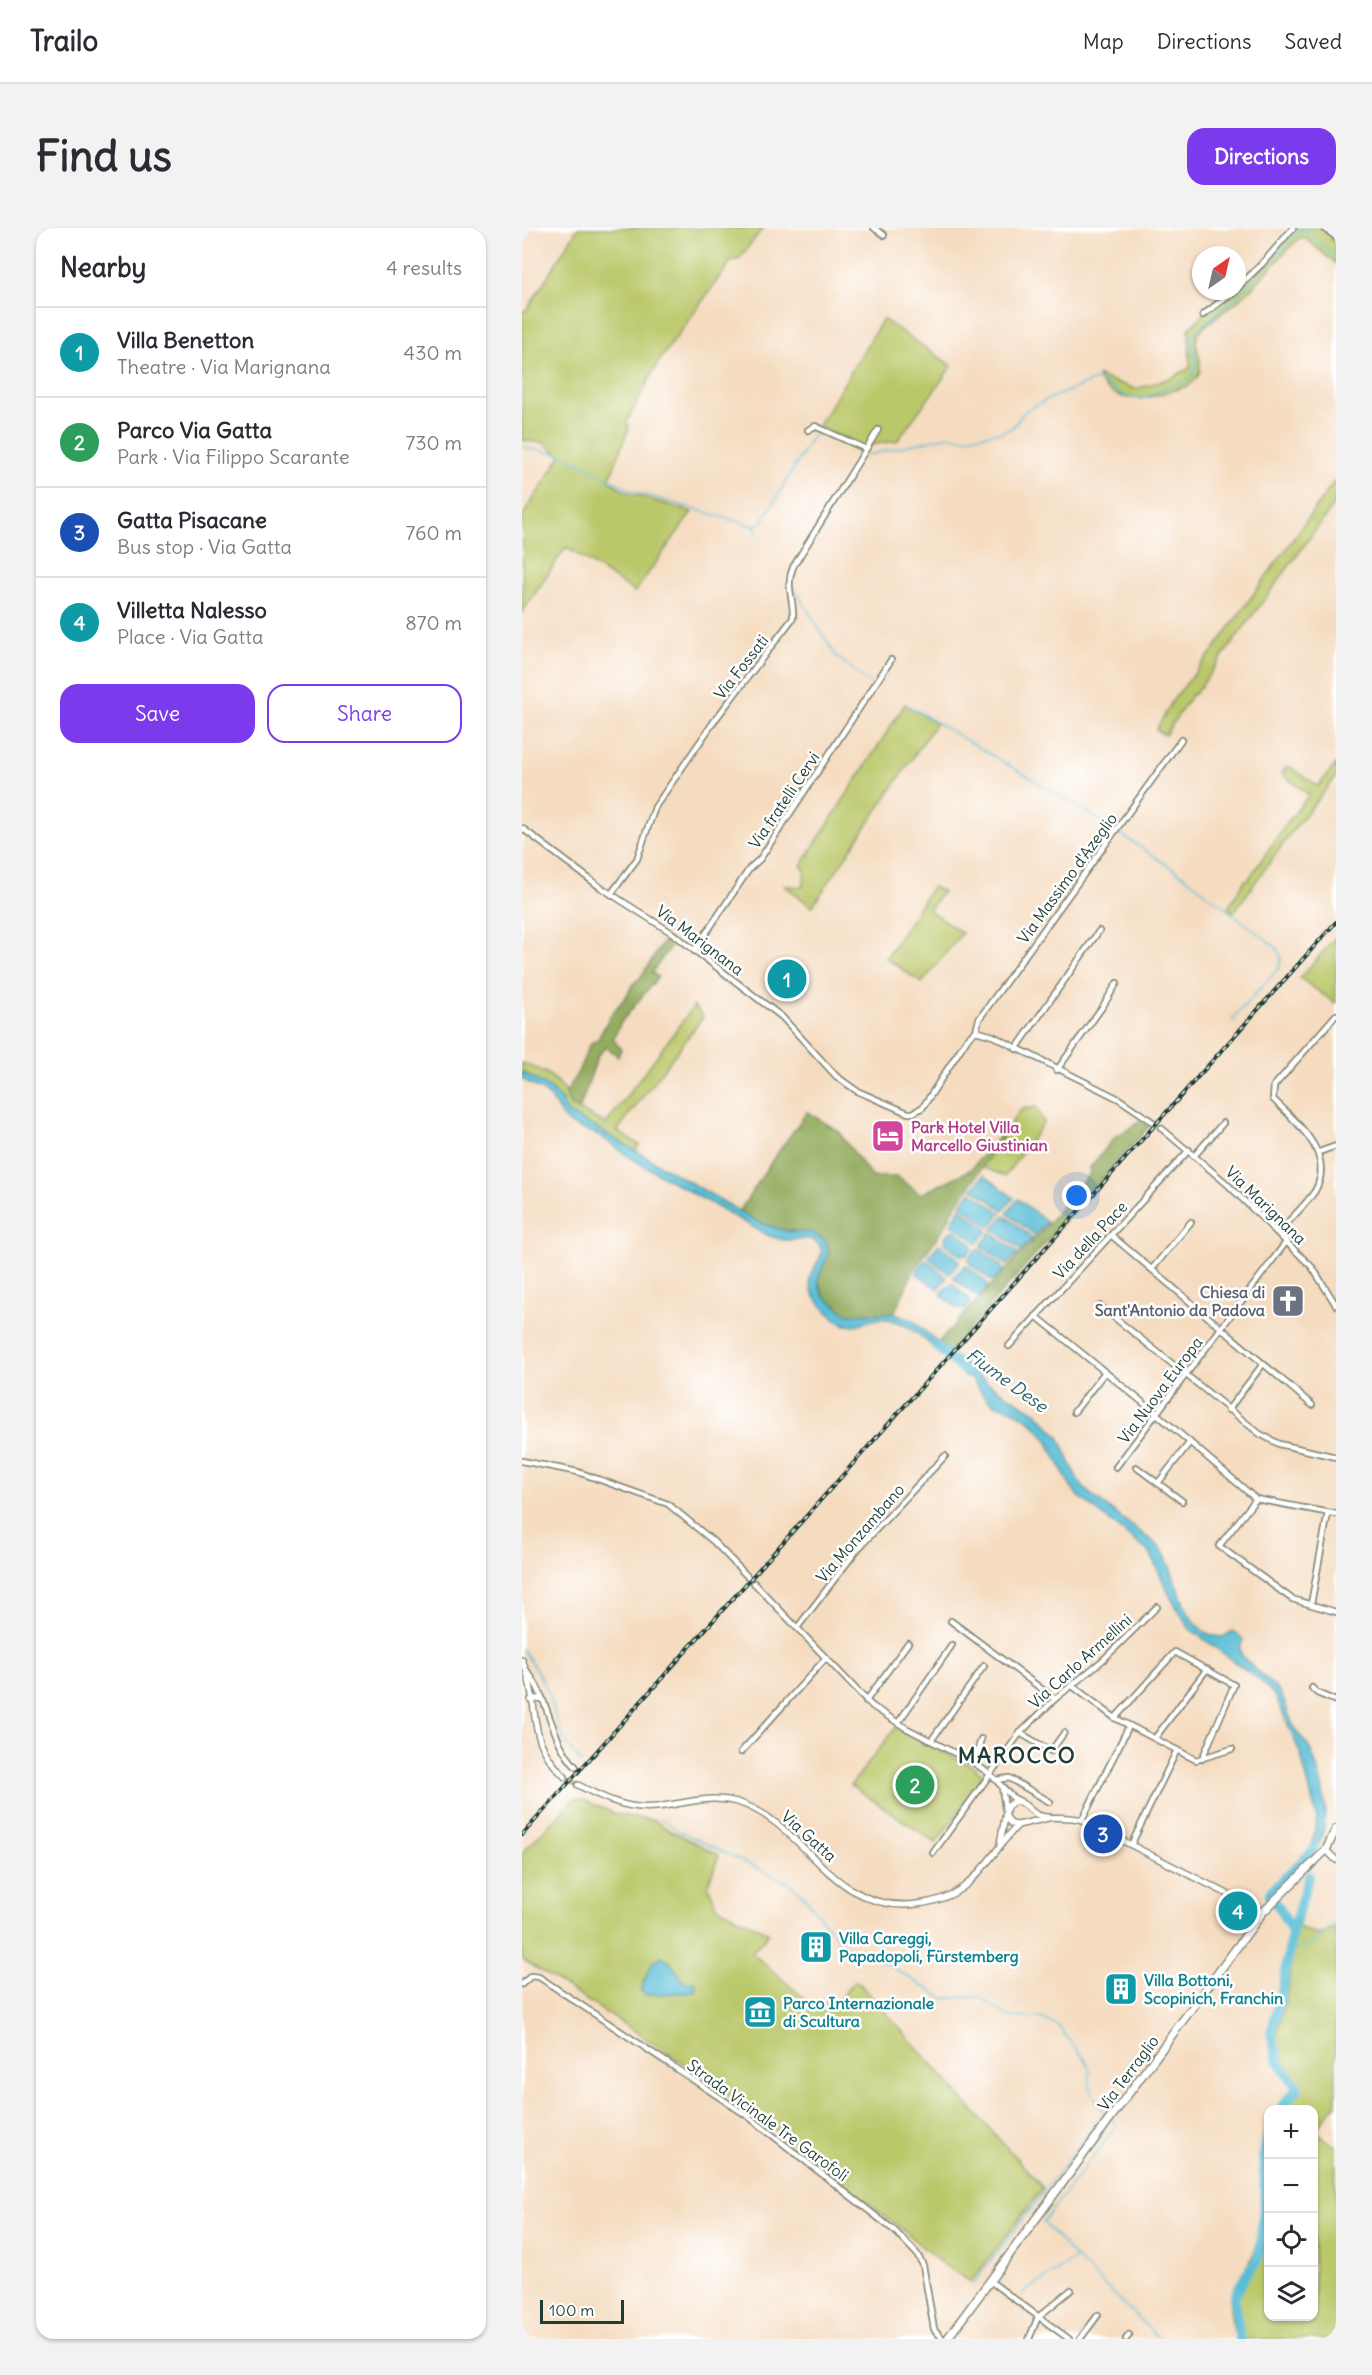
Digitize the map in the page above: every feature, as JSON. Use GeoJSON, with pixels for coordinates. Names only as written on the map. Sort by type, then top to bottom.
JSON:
{"type":"FeatureCollection","features":[{"type":"Feature","properties":{"kind":"main road","name":"Via Terraglio"},"geometry":{"type":"LineString","coordinates":[[945,2339],[990,2282],[1263,1912],[1326,1850],[1336,1829]]}},
{"type":"Feature","properties":{"kind":"street"},"geometry":{"type":"LineString","coordinates":[[874,228],[884,235]]}},
{"type":"Feature","properties":{"kind":"street"},"geometry":{"type":"LineString","coordinates":[[1246,279],[1293,228]]}},
{"type":"Feature","properties":{"kind":"street"},"geometry":{"type":"LineString","coordinates":[[1324,228],[1336,237]]}},
{"type":"Feature","properties":{"kind":"street"},"geometry":{"type":"LineString","coordinates":[[1203,315],[1222,300]]}},
{"type":"Feature","properties":{"kind":"street"},"geometry":{"type":"LineString","coordinates":[[808,430],[815,426],[864,452]]}},
{"type":"Feature","properties":{"kind":"street","name":"Via Fossati"},"geometry":{"type":"LineString","coordinates":[[611,894],[637,859],[655,807],[715,720],[793,618],[794,606],[788,580],[793,567],[879,430]]}},
{"type":"Feature","properties":{"kind":"street","name":"Via fratelli Cervi"},"geometry":{"type":"LineString","coordinates":[[694,951],[750,868],[760,859],[891,660]]}},
{"type":"Feature","properties":{"kind":"street","name":"Via Massimo d'Azeglio"},"geometry":{"type":"LineString","coordinates":[[976,1031],[979,1019],[1117,832],[1181,740]]}},
{"type":"Feature","properties":{"kind":"street","name":"Via Marignana"},"geometry":{"type":"LineString","coordinates":[[522,828],[611,894],[648,916],[782,1017],[836,1076],[866,1096],[913,1113],[923,1107],[967,1039],[976,1031]]}},
{"type":"Feature","properties":{"kind":"street"},"geometry":{"type":"LineString","coordinates":[[1016,1049],[1099,931]]}},
{"type":"Feature","properties":{"kind":"street"},"geometry":{"type":"LineString","coordinates":[[1057,1070],[1117,983]]}},
{"type":"Feature","properties":{"kind":"street"},"geometry":{"type":"LineString","coordinates":[[1278,1233],[1316,1189],[1321,1179],[1323,1166],[1312,1139],[1272,1099],[1274,1086],[1336,1015]]}},
{"type":"Feature","properties":{"kind":"street"},"geometry":{"type":"LineString","coordinates":[[976,1031],[993,1036],[1119,1099],[1154,1122]]}},
{"type":"Feature","properties":{"kind":"street"},"geometry":{"type":"LineString","coordinates":[[1195,1155],[1223,1123]]}},
{"type":"Feature","properties":{"kind":"street","name":"Via Marignana"},"geometry":{"type":"LineString","coordinates":[[1161,1128],[1187,1152],[1195,1155],[1287,1241],[1312,1267],[1336,1305]]}},
{"type":"Feature","properties":{"kind":"street"},"geometry":{"type":"LineString","coordinates":[[1319,1152],[1336,1146]]}},
{"type":"Feature","properties":{"kind":"street","name":"Via della Pace"},"geometry":{"type":"LineString","coordinates":[[1009,1346],[1187,1152]]}},
{"type":"Feature","properties":{"kind":"street"},"geometry":{"type":"LineString","coordinates":[[1152,1269],[1191,1222]]}},
{"type":"Feature","properties":{"kind":"street"},"geometry":{"type":"LineString","coordinates":[[1111,1235],[1312,1405]]}},
{"type":"Feature","properties":{"kind":"street","name":"Via Nuova Europa"},"geometry":{"type":"LineString","coordinates":[[1116,1467],[1287,1241]]}},
{"type":"Feature","properties":{"kind":"street"},"geometry":{"type":"LineString","coordinates":[[1100,1306],[1228,1410],[1270,1440],[1336,1456]]}},
{"type":"Feature","properties":{"kind":"street"},"geometry":{"type":"LineString","coordinates":[[1036,1316],[1257,1499],[1336,1514]]}},
{"type":"Feature","properties":{"kind":"street"},"geometry":{"type":"LineString","coordinates":[[1228,1410],[1263,1364]]}},
{"type":"Feature","properties":{"kind":"street"},"geometry":{"type":"LineString","coordinates":[[1074,1412],[1105,1372]]}},
{"type":"Feature","properties":{"kind":"street"},"geometry":{"type":"LineString","coordinates":[[1158,1483],[1190,1442]]}},
{"type":"Feature","properties":{"kind":"street","name":"Via Monzambano"},"geometry":{"type":"LineString","coordinates":[[797,1628],[857,1550],[945,1456]]}},
{"type":"Feature","properties":{"kind":"street"},"geometry":{"type":"LineString","coordinates":[[522,1461],[578,1472],[668,1504],[698,1528],[748,1577]]}},
{"type":"Feature","properties":{"kind":"street"},"geometry":{"type":"LineString","coordinates":[[1136,1467],[1182,1501]]}},
{"type":"Feature","properties":{"kind":"street"},"geometry":{"type":"LineString","coordinates":[[1257,1499],[1219,1546],[1292,1599],[1336,1612]]}},
{"type":"Feature","properties":{"kind":"street"},"geometry":{"type":"LineString","coordinates":[[1311,1604],[1328,1513]]}},
{"type":"Feature","properties":{"kind":"street"},"geometry":{"type":"LineString","coordinates":[[754,1583],[866,1701],[898,1723],[974,1763],[1038,1815],[1052,1817]]}},
{"type":"Feature","properties":{"kind":"street","name":"Via Carlo Armellini"},"geometry":{"type":"LineString","coordinates":[[990,1774],[1020,1733],[1055,1699],[1103,1660],[1157,1607]]}},
{"type":"Feature","properties":{"kind":"street"},"geometry":{"type":"LineString","coordinates":[[951,1621],[1055,1699]]}},
{"type":"Feature","properties":{"kind":"street"},"geometry":{"type":"LineString","coordinates":[[866,1701],[908,1642]]}},
{"type":"Feature","properties":{"kind":"street"},"geometry":{"type":"LineString","coordinates":[[898,1723],[952,1645]]}},
{"type":"Feature","properties":{"kind":"street"},"geometry":{"type":"LineString","coordinates":[[1115,1718],[1175,1652],[1233,1685],[1202,1759]]}},
{"type":"Feature","properties":{"kind":"street"},"geometry":{"type":"LineString","coordinates":[[741,1752],[826,1658]]}},
{"type":"Feature","properties":{"kind":"street"},"geometry":{"type":"LineString","coordinates":[[522,1660],[533,1678],[559,1742],[576,1767]]}},
{"type":"Feature","properties":{"kind":"street"},"geometry":{"type":"LineString","coordinates":[[931,1741],[984,1666]]}},
{"type":"Feature","properties":{"kind":"street"},"geometry":{"type":"LineString","coordinates":[[526,1669],[537,1740],[546,1757],[565,1777]]}},
{"type":"Feature","properties":{"kind":"street"},"geometry":{"type":"LineString","coordinates":[[1155,1738],[1207,1669]]}},
{"type":"Feature","properties":{"kind":"street"},"geometry":{"type":"LineString","coordinates":[[1071,1685],[1115,1718],[1196,1760],[1232,1749]]}},
{"type":"Feature","properties":{"kind":"street"},"geometry":{"type":"LineString","coordinates":[[1312,1688],[1317,1693],[1336,1701]]}},
{"type":"Feature","properties":{"kind":"street"},"geometry":{"type":"LineString","coordinates":[[531,1701],[542,1698]]}},
{"type":"Feature","properties":{"kind":"street"},"geometry":{"type":"LineString","coordinates":[[1082,1820],[1129,1726]]}},
{"type":"Feature","properties":{"kind":"street"},"geometry":{"type":"LineString","coordinates":[[1020,1733],[1051,1751],[1064,1733]]}},
{"type":"Feature","properties":{"kind":"street"},"geometry":{"type":"LineString","coordinates":[[974,1763],[981,1739]]}},
{"type":"Feature","properties":{"kind":"street"},"geometry":{"type":"LineString","coordinates":[[1131,1845],[1177,1750]]}},
{"type":"Feature","properties":{"kind":"street"},"geometry":{"type":"LineString","coordinates":[[933,1853],[990,1774]]}},
{"type":"Feature","properties":{"kind":"street"},"geometry":{"type":"LineString","coordinates":[[996,1780],[1009,1778],[1050,1802]]}},
{"type":"Feature","properties":{"kind":"street","name":"Via Gatta"},"geometry":{"type":"LineString","coordinates":[[578,1785],[616,1803],[641,1807],[714,1798],[741,1803],[775,1822],[831,1875],[854,1892],[892,1905],[926,1903],[955,1893],[980,1873],[999,1846],[1029,1815],[1027,1807]]}},
{"type":"Feature","properties":{"kind":"street"},"geometry":{"type":"LineString","coordinates":[[1002,1788],[1008,1821],[1020,1825],[1066,1816],[1082,1820],[1263,1912]]}},
{"type":"Feature","properties":{"kind":"street"},"geometry":{"type":"LineString","coordinates":[[1005,1813],[1013,1802],[1022,1802]]}},
{"type":"Feature","properties":{"kind":"street","name":"Via Gatta"},"geometry":{"type":"LineString","coordinates":[[999,1846],[1005,1813]]}},
{"type":"Feature","properties":{"kind":"street"},"geometry":{"type":"LineString","coordinates":[[1326,1850],[1336,1860]]}},
{"type":"Feature","properties":{"kind":"street","name":"Strada Vicinale Tre Garofoli"},"geometry":{"type":"LineString","coordinates":[[522,1984],[531,1976],[538,1977],[647,2048],[749,2117],[885,2222],[909,2245],[920,2260],[934,2329],[945,2339]]}},
{"type":"Feature","properties":{"kind":"street"},"geometry":{"type":"LineString","coordinates":[[990,2282],[1069,2339]]}},
{"type":"Feature","properties":{"kind":"street"},"geometry":{"type":"LineString","coordinates":[[1029,2339],[1038,2317],[1071,2290]]}},
{"type":"Feature","properties":{"kind":"street"},"geometry":{"type":"LineString","coordinates":[[1080,2339],[1098,2314]]}},
{"type":"Feature","properties":{"kind":"green space"},"geometry":{"type":"Polygon","coordinates":[[[578,228],[763,228],[738,260],[732,260],[659,361],[627,421],[629,427],[609,481],[626,492],[692,512],[635,592],[566,547],[522,613],[522,517],[561,456],[544,443],[522,440],[522,311],[526,311],[578,228]]]}},
{"type":"Feature","properties":{"kind":"green space"},"geometry":{"type":"Polygon","coordinates":[[[1294,228],[1336,228],[1331,239],[1336,242],[1336,264],[1305,238],[1299,238],[1246,293],[1246,281],[1294,228]]]}},
{"type":"Feature","properties":{"kind":"green space"},"geometry":{"type":"Polygon","coordinates":[[[1223,300],[1238,300],[1199,332],[1196,342],[1200,370],[1192,383],[1151,397],[1133,398],[1115,394],[1099,381],[1098,376],[1136,389],[1171,378],[1190,368],[1189,329],[1207,310],[1223,300]]]}},
{"type":"Feature","properties":{"kind":"green space"},"geometry":{"type":"Polygon","coordinates":[[[883,319],[952,366],[897,441],[868,445],[865,450],[818,426],[883,319]]]}},
{"type":"Feature","properties":{"kind":"green space"},"geometry":{"type":"Polygon","coordinates":[[[1336,479],[1336,500],[1328,513],[1195,694],[1192,694],[1165,735],[1156,730],[1173,700],[1215,648],[1336,479]]]}},
{"type":"Feature","properties":{"kind":"green space"},"geometry":{"type":"Polygon","coordinates":[[[905,704],[936,723],[812,907],[785,886],[803,887],[805,870],[801,866],[905,704]]]}},
{"type":"Feature","properties":{"kind":"green space"},"geometry":{"type":"Polygon","coordinates":[[[1336,764],[1336,777],[1293,830],[1234,912],[1228,908],[1245,880],[1248,880],[1283,828],[1309,795],[1282,774],[1285,768],[1290,767],[1318,786],[1336,764]]]}},
{"type":"Feature","properties":{"kind":"green space"},"geometry":{"type":"Polygon","coordinates":[[[932,887],[943,891],[929,910],[962,933],[922,983],[886,958],[932,887]]]}},
{"type":"Feature","properties":{"kind":"green space"},"geometry":{"type":"Polygon","coordinates":[[[1336,937],[1336,1002],[1335,1003],[1300,978],[1336,937]]]}},
{"type":"Feature","properties":{"kind":"green space"},"geometry":{"type":"Polygon","coordinates":[[[666,938],[673,943],[652,972],[658,977],[622,1021],[613,1039],[621,1049],[618,1056],[606,1047],[598,1055],[579,1110],[576,1109],[570,1104],[566,1093],[590,1044],[598,1039],[610,1016],[640,978],[666,938]]]}},
{"type":"Feature","properties":{"kind":"green space"},"geometry":{"type":"Polygon","coordinates":[[[694,1006],[703,1017],[617,1131],[639,1145],[635,1152],[567,1113],[561,1099],[522,1074],[522,1063],[547,1074],[562,1087],[571,1106],[606,1124],[694,1006]]]}},
{"type":"Feature","properties":{"kind":"green space"},"geometry":{"type":"Polygon","coordinates":[[[1036,1107],[1044,1122],[1005,1176],[982,1167],[1022,1109],[1036,1107]]]}},
{"type":"Feature","properties":{"kind":"green space"},"geometry":{"type":"Polygon","coordinates":[[[807,1112],[837,1130],[872,1177],[897,1177],[921,1194],[970,1170],[1004,1131],[1002,1138],[952,1212],[946,1225],[915,1268],[894,1313],[847,1314],[824,1296],[818,1279],[829,1252],[810,1232],[773,1227],[739,1212],[807,1112]]]}},
{"type":"Feature","properties":{"kind":"green space"},"geometry":{"type":"Polygon","coordinates":[[[1140,1119],[1150,1125],[949,1352],[938,1343],[1046,1226],[1090,1173],[1090,1168],[1115,1137],[1134,1126],[1140,1119]]]}},
{"type":"Feature","properties":{"kind":"green space"},"geometry":{"type":"Polygon","coordinates":[[[896,1727],[983,1774],[978,1785],[936,1843],[851,1785],[896,1727]]]}},
{"type":"Feature","properties":{"kind":"green space"},"geometry":{"type":"Polygon","coordinates":[[[574,1799],[584,1800],[615,1814],[654,1820],[719,1855],[708,1885],[717,1907],[769,1933],[752,1953],[820,2012],[829,1999],[839,2000],[854,1981],[859,1983],[1043,2188],[971,2282],[941,2263],[898,2226],[755,2114],[669,2053],[522,1959],[522,1853],[574,1799]]]}},
{"type":"Feature","properties":{"kind":"green space"},"geometry":{"type":"Polygon","coordinates":[[[1312,1877],[1298,1927],[1318,1935],[1336,1928],[1336,2104],[1318,2126],[1318,2105],[1287,2105],[1298,2095],[1301,2087],[1282,2058],[1276,2038],[1288,1991],[1295,1931],[1312,1877]]]}},
{"type":"Feature","properties":{"kind":"green space"},"geometry":{"type":"Polygon","coordinates":[[[1318,2134],[1336,2147],[1336,2339],[1236,2339],[1231,2316],[1231,2295],[1256,2247],[1264,2183],[1264,2321],[1318,2321],[1318,2134]]]}},
{"type":"Feature","properties":{"kind":"water"},"geometry":{"type":"Polygon","coordinates":[[[522,1072],[550,1088],[561,1100],[568,1113],[760,1223],[790,1232],[810,1232],[825,1240],[829,1252],[818,1279],[824,1296],[847,1314],[894,1313],[912,1320],[949,1352],[944,1357],[914,1331],[896,1321],[877,1319],[854,1325],[841,1323],[820,1304],[810,1285],[811,1274],[822,1250],[816,1242],[805,1239],[778,1239],[767,1235],[634,1160],[599,1135],[574,1126],[563,1118],[551,1098],[522,1079],[522,1072]]]}},
{"type":"Feature","properties":{"kind":"water"},"geometry":{"type":"Polygon","coordinates":[[[984,1175],[1014,1198],[1003,1210],[973,1188],[984,1175]]]}},
{"type":"Feature","properties":{"kind":"water"},"geometry":{"type":"Polygon","coordinates":[[[971,1191],[1001,1213],[990,1227],[961,1205],[971,1191]]]}},
{"type":"Feature","properties":{"kind":"water"},"geometry":{"type":"Polygon","coordinates":[[[1018,1199],[1047,1222],[1035,1235],[1007,1213],[1018,1199]]]}},
{"type":"Feature","properties":{"kind":"water"},"geometry":{"type":"Polygon","coordinates":[[[960,1208],[988,1230],[978,1243],[951,1224],[960,1208]]]}},
{"type":"Feature","properties":{"kind":"water"},"geometry":{"type":"Polygon","coordinates":[[[1004,1215],[1033,1238],[1021,1250],[993,1229],[1004,1215]]]}},
{"type":"Feature","properties":{"kind":"water"},"geometry":{"type":"Polygon","coordinates":[[[954,1230],[972,1244],[972,1249],[967,1255],[959,1255],[945,1243],[946,1235],[954,1230]]]}},
{"type":"Feature","properties":{"kind":"water"},"geometry":{"type":"Polygon","coordinates":[[[991,1232],[1018,1253],[1006,1265],[981,1246],[991,1232]]]}},
{"type":"Feature","properties":{"kind":"water"},"geometry":{"type":"Polygon","coordinates":[[[939,1244],[960,1261],[949,1274],[928,1257],[939,1244]]]}},
{"type":"Feature","properties":{"kind":"water"},"geometry":{"type":"Polygon","coordinates":[[[976,1250],[981,1250],[1002,1267],[1003,1271],[992,1281],[968,1260],[976,1250]]]}},
{"type":"Feature","properties":{"kind":"water"},"geometry":{"type":"Polygon","coordinates":[[[924,1261],[929,1262],[946,1277],[938,1289],[917,1274],[924,1261]]]}},
{"type":"Feature","properties":{"kind":"water"},"geometry":{"type":"Polygon","coordinates":[[[966,1265],[988,1284],[978,1297],[954,1279],[954,1276],[966,1265]]]}},
{"type":"Feature","properties":{"kind":"water"},"geometry":{"type":"Polygon","coordinates":[[[952,1283],[970,1300],[965,1309],[959,1309],[942,1296],[942,1292],[952,1283]]]}},
{"type":"Feature","properties":{"kind":"water"},"geometry":{"type":"Polygon","coordinates":[[[956,1357],[989,1384],[1037,1413],[1059,1437],[1078,1480],[1090,1494],[1160,1547],[1182,1601],[1198,1626],[1209,1634],[1223,1637],[1233,1631],[1243,1639],[1240,1647],[1241,1654],[1280,1693],[1294,1727],[1310,1749],[1320,1777],[1325,1808],[1324,1823],[1315,1850],[1306,1862],[1311,1850],[1317,1819],[1301,1755],[1276,1697],[1261,1681],[1190,1629],[1171,1598],[1150,1553],[1077,1495],[1046,1439],[1033,1423],[1013,1410],[994,1404],[985,1397],[972,1379],[966,1377],[951,1364],[956,1357]]]}},
{"type":"Feature","properties":{"kind":"water"},"geometry":{"type":"Polygon","coordinates":[[[660,1956],[671,1963],[685,1983],[696,1982],[696,1992],[645,1995],[640,1990],[653,1961],[657,1961],[660,1956]]]}},
{"type":"Feature","properties":{"kind":"waterway"},"geometry":{"type":"LineString","coordinates":[[522,447],[564,455],[632,491],[753,526],[762,522],[815,432],[820,432],[868,455],[948,436],[964,438],[1002,432],[1012,428],[1025,411],[1095,380],[1099,380],[1126,397],[1142,399],[1167,387],[1190,380],[1197,365],[1191,341],[1192,335],[1238,295],[1300,230],[1304,229],[1336,258]]}},
{"type":"Feature","properties":{"kind":"waterway"},"geometry":{"type":"LineString","coordinates":[[754,527],[758,535]]}},
{"type":"Feature","properties":{"kind":"waterway"},"geometry":{"type":"LineString","coordinates":[[794,588],[836,656],[871,684]]}},
{"type":"Feature","properties":{"kind":"waterway"},"geometry":{"type":"LineString","coordinates":[[907,705],[1081,808],[1184,876],[1277,948],[1281,958],[1279,968],[1232,1019],[1236,1022]]}},
{"type":"Feature","properties":{"kind":"waterway","name":"Fiume Dese"},"geometry":{"type":"LineString","coordinates":[[936,1346],[962,1369]]}},
{"type":"Feature","properties":{"kind":"waterway"},"geometry":{"type":"LineString","coordinates":[[522,1649],[543,1681],[567,1745],[582,1762]]}},
{"type":"Feature","properties":{"kind":"waterway"},"geometry":{"type":"LineString","coordinates":[[660,1818],[679,1831],[789,1883],[803,1895],[844,1946],[875,1957],[944,1998],[980,1997],[1009,2017],[1040,2018],[1057,2025],[1087,2062],[1092,2093],[1108,2116]]}},
{"type":"Feature","properties":{"kind":"waterway","name":"Fiume Dese"},"geometry":{"type":"LineString","coordinates":[[1292,1932],[1279,1907],[1269,1896],[1271,1891],[1314,1850]]}},
{"type":"Feature","properties":{"kind":"waterway","name":"Fiume Dese"},"geometry":{"type":"LineString","coordinates":[[1283,2105],[1297,2089],[1296,2084],[1285,2072],[1278,2059],[1271,2034],[1282,1992],[1292,1932],[1309,1876]]}},
{"type":"Feature","properties":{"kind":"waterway"},"geometry":{"type":"LineString","coordinates":[[1291,1949],[1310,1944],[1336,1922]]}},
{"type":"Feature","properties":{"kind":"waterway"},"geometry":{"type":"LineString","coordinates":[[974,2283],[1104,2113]]}},
{"type":"Feature","properties":{"kind":"waterway"},"geometry":{"type":"LineString","coordinates":[[1112,2119],[1116,2126],[1043,2222],[1076,2258],[1160,2339]]}},
{"type":"Feature","properties":{"kind":"waterway","name":"Fiume Dese"},"geometry":{"type":"LineString","coordinates":[[1240,2339],[1234,2298],[1246,2274],[1257,2261],[1260,2249],[1265,2194],[1264,2153]]}},
{"type":"Feature","properties":{"kind":"waterway"},"geometry":{"type":"LineString","coordinates":[[1023,2293],[1075,2259]]}},
{"type":"Feature","properties":{"kind":"tunnel"},"geometry":{"type":"LineString","coordinates":[[565,1777],[578,1785]]}},
{"type":"Feature","properties":{"kind":"railway"},"geometry":{"type":"LineString","coordinates":[[522,1835],[1336,922]]}},
{"type":"Feature","properties":{"kind":"place","name":"Villa Benetton"},"geometry":{"type":"Point","coordinates":[787,979]}},
{"type":"Feature","properties":{"kind":"place","name":"Park Hotel Villa Marcello Giustinian"},"geometry":{"type":"Point","coordinates":[888,1136]}},
{"type":"Feature","properties":{"kind":"place","name":"Chiesa di Sant'Antonio da Padova"},"geometry":{"type":"Point","coordinates":[1288,1301]}},
{"type":"Feature","properties":{"kind":"place","name":"Parco Via Gatta"},"geometry":{"type":"Point","coordinates":[915,1785]}},
{"type":"Feature","properties":{"kind":"place","name":"Gatta Pisacane"},"geometry":{"type":"Point","coordinates":[1103,1834]}},
{"type":"Feature","properties":{"kind":"place","name":"Villetta Nalesso"},"geometry":{"type":"Point","coordinates":[1238,1911]}},
{"type":"Feature","properties":{"kind":"place","name":"Villa Careggi, Papadopoli, Fürstemberg"},"geometry":{"type":"Point","coordinates":[816,1947]}},
{"type":"Feature","properties":{"kind":"place","name":"Villa Bottoni, Scopinich, Franchin"},"geometry":{"type":"Point","coordinates":[1121,1989]}},
{"type":"Feature","properties":{"kind":"place","name":"Parco Internazionale di Scultura"},"geometry":{"type":"Point","coordinates":[760,2012]}},
{"type":"Feature","properties":{"kind":"district","name":"MAROCCO"},"geometry":{"type":"Point","coordinates":[1017,1755]}}]}
